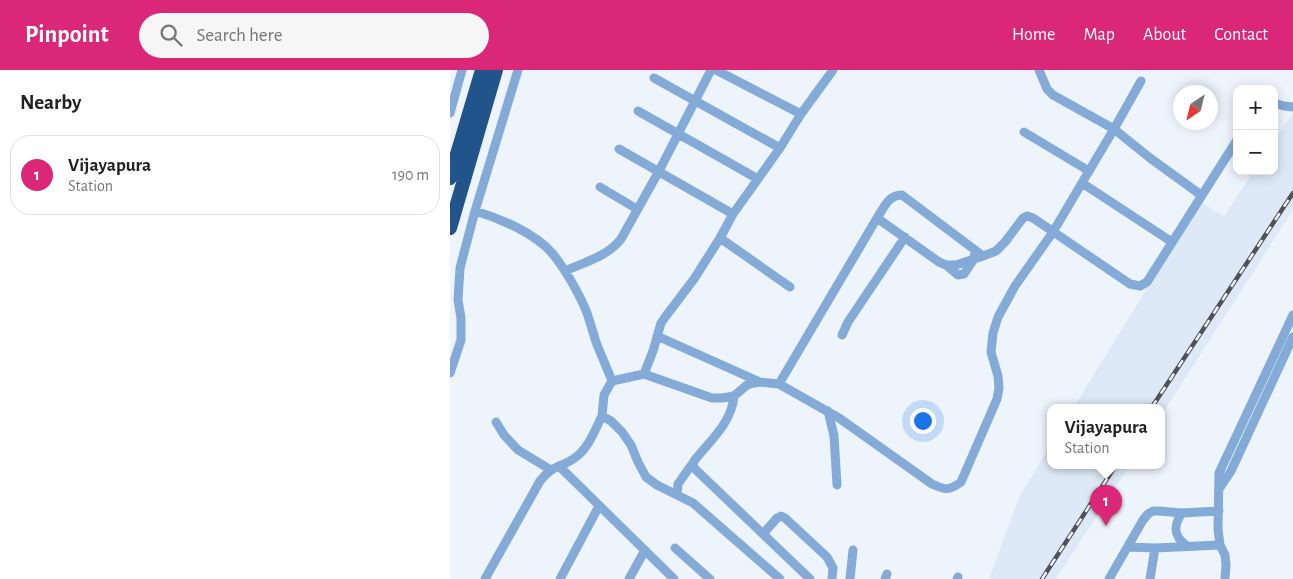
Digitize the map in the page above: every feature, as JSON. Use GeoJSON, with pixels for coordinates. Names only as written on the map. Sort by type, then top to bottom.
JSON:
{"type":"FeatureCollection","features":[{"type":"Feature","properties":{"kind":"highway"},"geometry":{"type":"LineString","coordinates":[[450,178],[482,70]]}},
{"type":"Feature","properties":{"kind":"highway"},"geometry":{"type":"LineString","coordinates":[[450,228],[496,70]]}},
{"type":"Feature","properties":{"kind":"street"},"geometry":{"type":"LineString","coordinates":[[450,113],[462,70]]}},
{"type":"Feature","properties":{"kind":"street"},"geometry":{"type":"LineString","coordinates":[[450,373],[461,340],[461,318],[458,300],[460,268],[518,70]]}},
{"type":"Feature","properties":{"kind":"street"},"geometry":{"type":"LineString","coordinates":[[565,271],[606,254],[622,239],[659,172],[711,70]]}},
{"type":"Feature","properties":{"kind":"street"},"geometry":{"type":"LineString","coordinates":[[716,70],[801,114]]}},
{"type":"Feature","properties":{"kind":"street"},"geometry":{"type":"LineString","coordinates":[[644,374],[666,316],[694,279],[733,214],[833,70]]}},
{"type":"Feature","properties":{"kind":"street"},"geometry":{"type":"LineString","coordinates":[[1039,70],[1047,89],[1053,95],[1114,130],[1201,195]]}},
{"type":"Feature","properties":{"kind":"street"},"geometry":{"type":"LineString","coordinates":[[654,78],[780,148]]}},
{"type":"Feature","properties":{"kind":"street"},"geometry":{"type":"LineString","coordinates":[[657,336],[760,382],[779,384],[828,411],[932,484],[943,489],[953,488],[960,482],[997,399],[999,388],[998,376],[991,352],[993,333],[998,317],[1082,183],[1141,81]]}},
{"type":"Feature","properties":{"kind":"street"},"geometry":{"type":"LineString","coordinates":[[1278,104],[1293,107]]}},
{"type":"Feature","properties":{"kind":"street"},"geometry":{"type":"LineString","coordinates":[[638,111],[758,179]]}},
{"type":"Feature","properties":{"kind":"street"},"geometry":{"type":"LineString","coordinates":[[1024,132],[1089,171]]}},
{"type":"Feature","properties":{"kind":"street"},"geometry":{"type":"LineString","coordinates":[[877,218],[939,262],[946,265],[956,265],[996,251],[1022,218],[1027,216],[1033,218],[1135,286],[1140,286],[1147,282],[1233,146]]}},
{"type":"Feature","properties":{"kind":"street"},"geometry":{"type":"LineString","coordinates":[[619,148],[733,214]]}},
{"type":"Feature","properties":{"kind":"street"},"geometry":{"type":"LineString","coordinates":[[1082,183],[1172,242]]}},
{"type":"Feature","properties":{"kind":"street"},"geometry":{"type":"LineString","coordinates":[[600,186],[637,209]]}},
{"type":"Feature","properties":{"kind":"street"},"geometry":{"type":"LineString","coordinates":[[779,384],[877,218],[892,197],[902,195],[984,256]]}},
{"type":"Feature","properties":{"kind":"street"},"geometry":{"type":"LineString","coordinates":[[475,212],[490,215],[512,225],[535,238],[551,251],[565,271],[586,311],[612,381]]}},
{"type":"Feature","properties":{"kind":"street"},"geometry":{"type":"LineString","coordinates":[[842,335],[848,322],[905,237]]}},
{"type":"Feature","properties":{"kind":"street"},"geometry":{"type":"LineString","coordinates":[[720,238],[790,287]]}},
{"type":"Feature","properties":{"kind":"street"},"geometry":{"type":"LineString","coordinates":[[974,248],[974,259]]}},
{"type":"Feature","properties":{"kind":"street"},"geometry":{"type":"LineString","coordinates":[[1225,579],[1226,560],[1220,545],[1218,529],[1219,473],[1293,315]]}},
{"type":"Feature","properties":{"kind":"street"},"geometry":{"type":"LineString","coordinates":[[1219,489],[1231,471],[1293,337]]}},
{"type":"Feature","properties":{"kind":"street"},"geometry":{"type":"LineString","coordinates":[[485,579],[540,481],[555,468],[575,458],[588,444],[602,416],[604,395],[612,381],[644,374],[712,398],[734,396],[747,385],[760,382]]}},
{"type":"Feature","properties":{"kind":"street"},"geometry":{"type":"LineString","coordinates":[[677,495],[678,484],[730,415],[734,396]]}},
{"type":"Feature","properties":{"kind":"street"},"geometry":{"type":"LineString","coordinates":[[828,411],[834,436],[837,485]]}},
{"type":"Feature","properties":{"kind":"street"},"geometry":{"type":"LineString","coordinates":[[602,416],[611,421],[622,432],[631,445],[646,476],[657,485],[693,504],[780,579]]}},
{"type":"Feature","properties":{"kind":"street"},"geometry":{"type":"LineString","coordinates":[[496,422],[504,435],[518,450],[555,468],[599,506],[674,579]]}},
{"type":"Feature","properties":{"kind":"street"},"geometry":{"type":"LineString","coordinates":[[692,464],[694,469],[810,579]]}},
{"type":"Feature","properties":{"kind":"street"},"geometry":{"type":"LineString","coordinates":[[560,579],[599,506]]}},
{"type":"Feature","properties":{"kind":"street"},"geometry":{"type":"LineString","coordinates":[[1109,579],[1143,520],[1152,511],[1182,513],[1219,511]]}},
{"type":"Feature","properties":{"kind":"street"},"geometry":{"type":"LineString","coordinates":[[1182,513],[1176,524],[1177,536],[1180,542],[1187,546]]}},
{"type":"Feature","properties":{"kind":"street"},"geometry":{"type":"LineString","coordinates":[[763,534],[777,518],[782,516],[827,557],[833,568],[832,579]]}},
{"type":"Feature","properties":{"kind":"street"},"geometry":{"type":"LineString","coordinates":[[1128,548],[1220,545]]}},
{"type":"Feature","properties":{"kind":"street"},"geometry":{"type":"LineString","coordinates":[[675,548],[710,579]]}},
{"type":"Feature","properties":{"kind":"street"},"geometry":{"type":"LineString","coordinates":[[1150,579],[1155,548]]}},
{"type":"Feature","properties":{"kind":"street"},"geometry":{"type":"LineString","coordinates":[[629,579],[645,550]]}},
{"type":"Feature","properties":{"kind":"street"},"geometry":{"type":"LineString","coordinates":[[850,579],[853,550]]}},
{"type":"Feature","properties":{"kind":"shaded area"},"geometry":{"type":"Polygon","coordinates":[[[1293,113],[1293,210],[1165,410],[1165,404],[1076,404],[1200,202],[1224,216],[1251,175],[1278,175],[1278,135],[1293,113]]]}},
{"type":"Feature","properties":{"kind":"shaded area"},"geometry":{"type":"Polygon","coordinates":[[[1047,452],[1047,469],[1127,469],[1056,579],[989,579],[1019,497],[1047,452]]]}},
{"type":"Feature","properties":{"kind":"railway"},"geometry":{"type":"LineString","coordinates":[[1154,404],[1293,193]]}},
{"type":"Feature","properties":{"kind":"railway"},"geometry":{"type":"LineString","coordinates":[[1042,579],[1113,469]]}},
{"type":"Feature","properties":{"kind":"place","name":"Vijayapura"},"geometry":{"type":"Point","coordinates":[1106,526]}}]}
